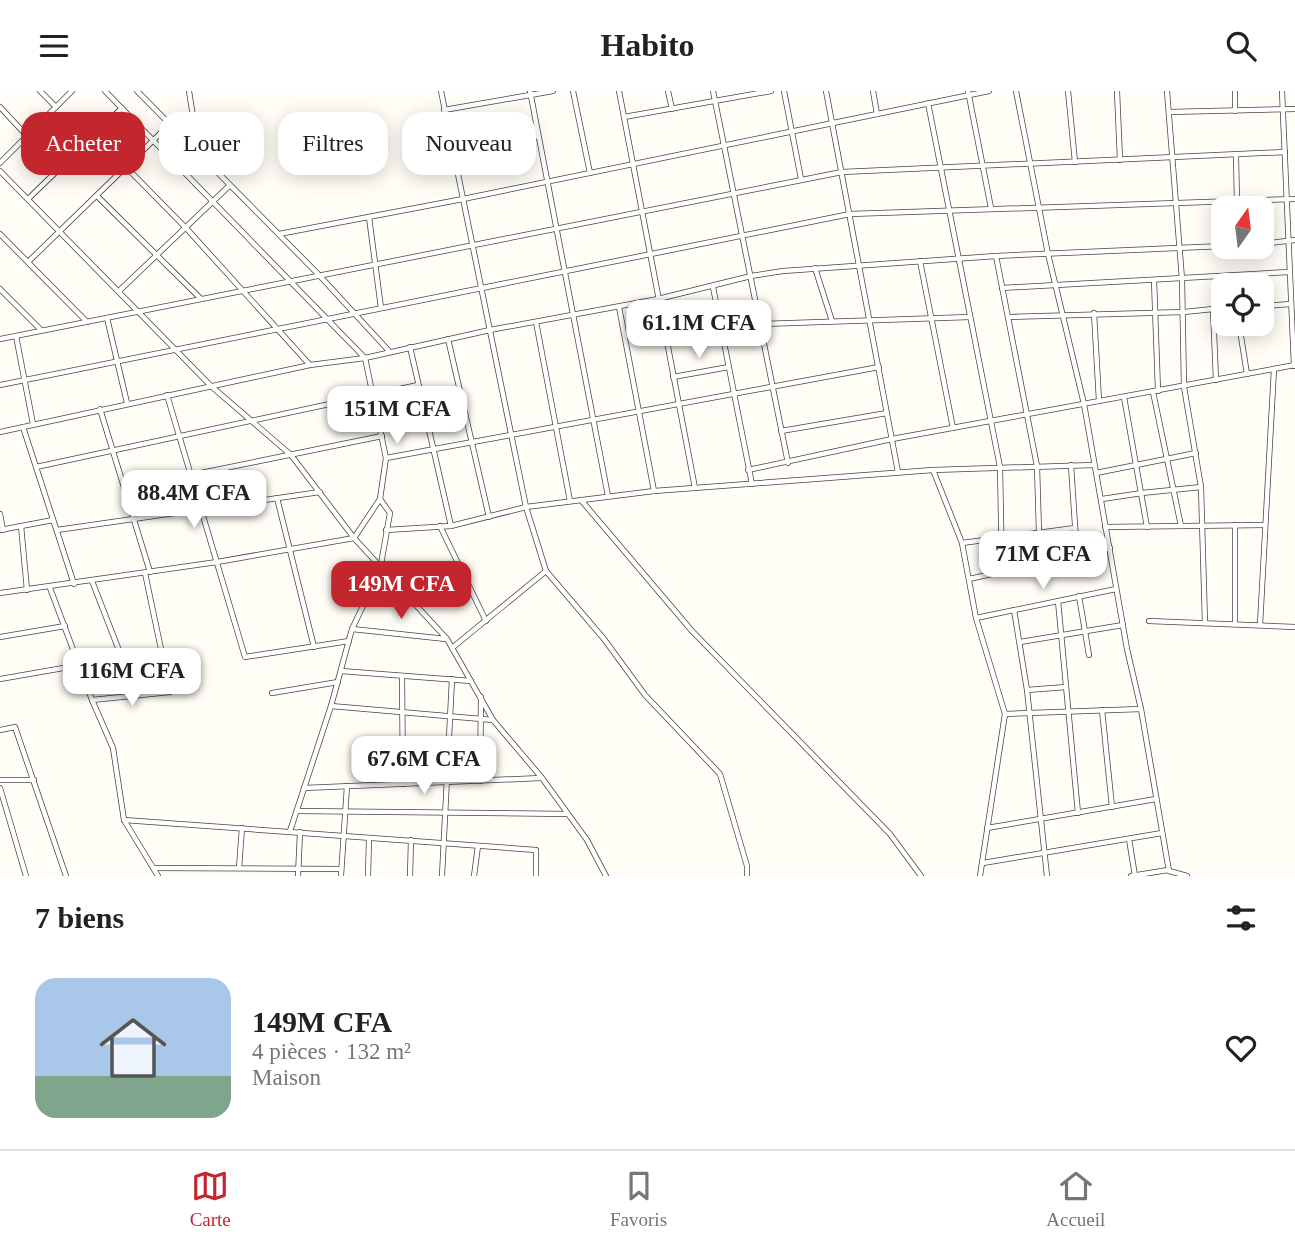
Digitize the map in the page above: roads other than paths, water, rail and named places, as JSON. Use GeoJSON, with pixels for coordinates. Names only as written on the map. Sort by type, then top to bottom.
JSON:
{"type":"FeatureCollection","features":[{"type":"Feature","properties":{"kind":"street"},"geometry":{"type":"LineString","coordinates":[[40,91],[56,107]]}},
{"type":"Feature","properties":{"kind":"street"},"geometry":{"type":"LineString","coordinates":[[51,112],[72,91]]}},
{"type":"Feature","properties":{"kind":"street"},"geometry":{"type":"LineString","coordinates":[[137,91],[159,114]]}},
{"type":"Feature","properties":{"kind":"street"},"geometry":{"type":"LineString","coordinates":[[189,91],[192,112]]}},
{"type":"Feature","properties":{"kind":"street"},"geometry":{"type":"LineString","coordinates":[[440,91],[444,110],[552,91]]}},
{"type":"Feature","properties":{"kind":"street"},"geometry":{"type":"LineString","coordinates":[[573,91],[590,173]]}},
{"type":"Feature","properties":{"kind":"street"},"geometry":{"type":"LineString","coordinates":[[619,91],[695,488]]}},
{"type":"Feature","properties":{"kind":"street"},"geometry":{"type":"LineString","coordinates":[[668,91],[672,109]]}},
{"type":"Feature","properties":{"kind":"street"},"geometry":{"type":"LineString","coordinates":[[713,91],[788,463]]}},
{"type":"Feature","properties":{"kind":"street"},"geometry":{"type":"LineString","coordinates":[[624,117],[771,91]]}},
{"type":"Feature","properties":{"kind":"street"},"geometry":{"type":"LineString","coordinates":[[785,91],[801,179]]}},
{"type":"Feature","properties":{"kind":"street"},"geometry":{"type":"LineString","coordinates":[[826,91],[898,472]]}},
{"type":"Feature","properties":{"kind":"street"},"geometry":{"type":"LineString","coordinates":[[873,91],[877,114]]}},
{"type":"Feature","properties":{"kind":"street"},"geometry":{"type":"LineString","coordinates":[[279,234],[989,91]]}},
{"type":"Feature","properties":{"kind":"street"},"geometry":{"type":"LineString","coordinates":[[1016,91],[1048,254],[1084,404],[1168,870]]}},
{"type":"Feature","properties":{"kind":"street"},"geometry":{"type":"LineString","coordinates":[[1068,91],[1074,162]]}},
{"type":"Feature","properties":{"kind":"street"},"geometry":{"type":"LineString","coordinates":[[1117,91],[1120,160]]}},
{"type":"Feature","properties":{"kind":"street"},"geometry":{"type":"LineString","coordinates":[[1167,91],[1184,312],[1184,387],[1201,487],[1205,623]]}},
{"type":"Feature","properties":{"kind":"street"},"geometry":{"type":"LineString","coordinates":[[1235,91],[1235,111]]}},
{"type":"Feature","properties":{"kind":"street"},"geometry":{"type":"LineString","coordinates":[[748,470],[892,439],[1294,366],[1289,272],[1292,240],[1287,199],[1282,91]]}},
{"type":"Feature","properties":{"kind":"street"},"geometry":{"type":"LineString","coordinates":[[0,593],[50,588],[290,551],[354,538],[380,499],[386,458],[365,358],[109,92]]}},
{"type":"Feature","properties":{"kind":"street"},"geometry":{"type":"LineString","coordinates":[[530,93],[608,496]]}},
{"type":"Feature","properties":{"kind":"street"},"geometry":{"type":"LineString","coordinates":[[969,93],[991,208]]}},
{"type":"Feature","properties":{"kind":"street"},"geometry":{"type":"LineString","coordinates":[[928,103],[1000,467],[1002,571]]}},
{"type":"Feature","properties":{"kind":"street"},"geometry":{"type":"LineString","coordinates":[[0,107],[21,130]]}},
{"type":"Feature","properties":{"kind":"street"},"geometry":{"type":"LineString","coordinates":[[118,112],[122,108]]}},
{"type":"Feature","properties":{"kind":"street"},"geometry":{"type":"LineString","coordinates":[[1169,113],[1295,109]]}},
{"type":"Feature","properties":{"kind":"street"},"geometry":{"type":"LineString","coordinates":[[145,148],[159,134]]}},
{"type":"Feature","properties":{"kind":"street"},"geometry":{"type":"LineString","coordinates":[[0,163],[21,142]]}},
{"type":"Feature","properties":{"kind":"street"},"geometry":{"type":"LineString","coordinates":[[0,339],[842,172],[1285,152]]}},
{"type":"Feature","properties":{"kind":"street"},"geometry":{"type":"LineString","coordinates":[[1236,156],[1237,196]]}},
{"type":"Feature","properties":{"kind":"street"},"geometry":{"type":"LineString","coordinates":[[0,171],[211,386],[291,454],[380,570],[447,639],[492,720],[542,778],[587,840],[606,876]]}},
{"type":"Feature","properties":{"kind":"street"},"geometry":{"type":"LineString","coordinates":[[28,199],[53,175]]}},
{"type":"Feature","properties":{"kind":"street"},"geometry":{"type":"LineString","coordinates":[[29,263],[118,175]]}},
{"type":"Feature","properties":{"kind":"street"},"geometry":{"type":"LineString","coordinates":[[134,175],[186,228],[310,365]]}},
{"type":"Feature","properties":{"kind":"street"},"geometry":{"type":"LineString","coordinates":[[218,175],[319,275],[389,351]]}},
{"type":"Feature","properties":{"kind":"street"},"geometry":{"type":"LineString","coordinates":[[458,175],[526,507],[546,571],[604,639],[645,695],[720,774],[747,866],[747,876]]}},
{"type":"Feature","properties":{"kind":"street"},"geometry":{"type":"LineString","coordinates":[[119,291],[229,186]]}},
{"type":"Feature","properties":{"kind":"street"},"geometry":{"type":"LineString","coordinates":[[97,196],[201,299]]}},
{"type":"Feature","properties":{"kind":"street"},"geometry":{"type":"LineString","coordinates":[[1274,200],[1295,199]]}},
{"type":"Feature","properties":{"kind":"street"},"geometry":{"type":"LineString","coordinates":[[0,386],[850,214],[1211,202]]}},
{"type":"Feature","properties":{"kind":"street"},"geometry":{"type":"LineString","coordinates":[[369,217],[382,309]]}},
{"type":"Feature","properties":{"kind":"street"},"geometry":{"type":"LineString","coordinates":[[0,234],[87,322]]}},
{"type":"Feature","properties":{"kind":"street"},"geometry":{"type":"LineString","coordinates":[[1274,242],[1292,240]]}},
{"type":"Feature","properties":{"kind":"street"},"geometry":{"type":"LineString","coordinates":[[0,432],[310,365],[365,358],[490,330],[658,299],[751,276],[815,268],[959,258],[1211,246]]}},
{"type":"Feature","properties":{"kind":"street"},"geometry":{"type":"LineString","coordinates":[[996,256],[1037,466],[1039,533]]}},
{"type":"Feature","properties":{"kind":"street"},"geometry":{"type":"LineString","coordinates":[[920,261],[953,428]]}},
{"type":"Feature","properties":{"kind":"street"},"geometry":{"type":"LineString","coordinates":[[815,268],[832,321]]}},
{"type":"Feature","properties":{"kind":"street"},"geometry":{"type":"LineString","coordinates":[[1002,288],[1289,272]]}},
{"type":"Feature","properties":{"kind":"street"},"geometry":{"type":"LineString","coordinates":[[1154,280],[1155,391],[1181,526]]}},
{"type":"Feature","properties":{"kind":"street"},"geometry":{"type":"LineString","coordinates":[[713,287],[752,484]]}},
{"type":"Feature","properties":{"kind":"street"},"geometry":{"type":"LineString","coordinates":[[0,289],[42,331]]}},
{"type":"Feature","properties":{"kind":"street"},"geometry":{"type":"LineString","coordinates":[[1274,305],[1291,304]]}},
{"type":"Feature","properties":{"kind":"street"},"geometry":{"type":"LineString","coordinates":[[619,307],[654,491]]}},
{"type":"Feature","properties":{"kind":"street"},"geometry":{"type":"LineString","coordinates":[[1008,317],[1211,309]]}},
{"type":"Feature","properties":{"kind":"street"},"geometry":{"type":"LineString","coordinates":[[1094,313],[1099,401]]}},
{"type":"Feature","properties":{"kind":"street"},"geometry":{"type":"LineString","coordinates":[[760,324],[970,317]]}},
{"type":"Feature","properties":{"kind":"street"},"geometry":{"type":"LineString","coordinates":[[107,318],[127,403]]}},
{"type":"Feature","properties":{"kind":"street"},"geometry":{"type":"LineString","coordinates":[[536,322],[570,501]]}},
{"type":"Feature","properties":{"kind":"street"},"geometry":{"type":"LineString","coordinates":[[16,336],[33,424]]}},
{"type":"Feature","properties":{"kind":"street"},"geometry":{"type":"LineString","coordinates":[[1214,336],[1216,380]]}},
{"type":"Feature","properties":{"kind":"street"},"geometry":{"type":"LineString","coordinates":[[1241,336],[1247,374]]}},
{"type":"Feature","properties":{"kind":"street"},"geometry":{"type":"LineString","coordinates":[[448,339],[489,517]]}},
{"type":"Feature","properties":{"kind":"street"},"geometry":{"type":"LineString","coordinates":[[410,347],[451,526]]}},
{"type":"Feature","properties":{"kind":"street"},"geometry":{"type":"LineString","coordinates":[[673,377],[729,367]]}},
{"type":"Feature","properties":{"kind":"street"},"geometry":{"type":"LineString","coordinates":[[386,458],[879,367]]}},
{"type":"Feature","properties":{"kind":"street"},"geometry":{"type":"LineString","coordinates":[[1260,625],[1274,369]]}},
{"type":"Feature","properties":{"kind":"street"},"geometry":{"type":"LineString","coordinates":[[36,467],[418,385]]}},
{"type":"Feature","properties":{"kind":"street"},"geometry":{"type":"LineString","coordinates":[[167,395],[245,657],[349,641]]}},
{"type":"Feature","properties":{"kind":"street"},"geometry":{"type":"LineString","coordinates":[[1124,397],[1147,527]]}},
{"type":"Feature","properties":{"kind":"street"},"geometry":{"type":"LineString","coordinates":[[92,700],[170,692],[135,519],[100,409]]}},
{"type":"Feature","properties":{"kind":"street"},"geometry":{"type":"LineString","coordinates":[[781,431],[887,413]]}},
{"type":"Feature","properties":{"kind":"street"},"geometry":{"type":"LineString","coordinates":[[23,427],[74,584]]}},
{"type":"Feature","properties":{"kind":"street"},"geometry":{"type":"LineString","coordinates":[[191,475],[382,436]]}},
{"type":"Feature","properties":{"kind":"street"},"geometry":{"type":"LineString","coordinates":[[1096,473],[1196,453]]}},
{"type":"Feature","properties":{"kind":"street"},"geometry":{"type":"LineString","coordinates":[[1071,465],[1077,555]]}},
{"type":"Feature","properties":{"kind":"street"},"geometry":{"type":"LineString","coordinates":[[386,530],[451,526],[526,507],[654,491],[898,472],[1095,465]]}},
{"type":"Feature","properties":{"kind":"street"},"geometry":{"type":"LineString","coordinates":[[933,470],[962,543],[976,618],[1005,715],[980,876]]}},
{"type":"Feature","properties":{"kind":"street"},"geometry":{"type":"LineString","coordinates":[[1102,499],[1201,487]]}},
{"type":"Feature","properties":{"kind":"street"},"geometry":{"type":"LineString","coordinates":[[57,530],[321,492]]}},
{"type":"Feature","properties":{"kind":"street"},"geometry":{"type":"LineString","coordinates":[[277,498],[314,647]]}},
{"type":"Feature","properties":{"kind":"street"},"geometry":{"type":"LineString","coordinates":[[290,831],[331,706],[352,629],[380,570],[390,513],[380,499]]}},
{"type":"Feature","properties":{"kind":"street"},"geometry":{"type":"LineString","coordinates":[[581,500],[692,631],[890,834],[921,876]]}},
{"type":"Feature","properties":{"kind":"street"},"geometry":{"type":"LineString","coordinates":[[0,514],[2,530],[53,520]]}},
{"type":"Feature","properties":{"kind":"street"},"geometry":{"type":"LineString","coordinates":[[1234,525],[1235,624]]}},
{"type":"Feature","properties":{"kind":"street"},"geometry":{"type":"LineString","coordinates":[[1105,527],[1266,525]]}},
{"type":"Feature","properties":{"kind":"street"},"geometry":{"type":"LineString","coordinates":[[22,526],[27,590]]}},
{"type":"Feature","properties":{"kind":"street"},"geometry":{"type":"LineString","coordinates":[[439,526],[486,621]]}},
{"type":"Feature","properties":{"kind":"street"},"geometry":{"type":"LineString","coordinates":[[962,543],[1075,528]]}},
{"type":"Feature","properties":{"kind":"street"},"geometry":{"type":"LineString","coordinates":[[969,579],[1110,548]]}},
{"type":"Feature","properties":{"kind":"street"},"geometry":{"type":"LineString","coordinates":[[452,648],[546,571]]}},
{"type":"Feature","properties":{"kind":"street"},"geometry":{"type":"LineString","coordinates":[[92,581],[122,657]]}},
{"type":"Feature","properties":{"kind":"street"},"geometry":{"type":"LineString","coordinates":[[50,588],[113,748],[124,820],[158,876]]}},
{"type":"Feature","properties":{"kind":"street"},"geometry":{"type":"LineString","coordinates":[[976,618],[1116,589]]}},
{"type":"Feature","properties":{"kind":"street"},"geometry":{"type":"LineString","coordinates":[[1079,596],[1089,655]]}},
{"type":"Feature","properties":{"kind":"street"},"geometry":{"type":"LineString","coordinates":[[1058,601],[1078,813]]}},
{"type":"Feature","properties":{"kind":"street"},"geometry":{"type":"LineString","coordinates":[[1014,610],[1027,690],[1047,876]]}},
{"type":"Feature","properties":{"kind":"street"},"geometry":{"type":"LineString","coordinates":[[1149,621],[1295,627]]}},
{"type":"Feature","properties":{"kind":"street"},"geometry":{"type":"LineString","coordinates":[[1020,642],[1123,625]]}},
{"type":"Feature","properties":{"kind":"street"},"geometry":{"type":"LineString","coordinates":[[0,637],[65,626]]}},
{"type":"Feature","properties":{"kind":"street"},"geometry":{"type":"LineString","coordinates":[[352,629],[447,639]]}},
{"type":"Feature","properties":{"kind":"street"},"geometry":{"type":"LineString","coordinates":[[0,679],[161,651]]}},
{"type":"Feature","properties":{"kind":"street"},"geometry":{"type":"LineString","coordinates":[[341,671],[471,681]]}},
{"type":"Feature","properties":{"kind":"street"},"geometry":{"type":"LineString","coordinates":[[402,676],[403,784]]}},
{"type":"Feature","properties":{"kind":"street"},"geometry":{"type":"LineString","coordinates":[[442,876],[452,680]]}},
{"type":"Feature","properties":{"kind":"street"},"geometry":{"type":"LineString","coordinates":[[272,693],[338,682]]}},
{"type":"Feature","properties":{"kind":"street"},"geometry":{"type":"LineString","coordinates":[[1027,690],[1066,687]]}},
{"type":"Feature","properties":{"kind":"street"},"geometry":{"type":"LineString","coordinates":[[480,781],[481,696]]}},
{"type":"Feature","properties":{"kind":"street"},"geometry":{"type":"LineString","coordinates":[[331,706],[492,720]]}},
{"type":"Feature","properties":{"kind":"street"},"geometry":{"type":"LineString","coordinates":[[1005,715],[1141,709]]}},
{"type":"Feature","properties":{"kind":"street"},"geometry":{"type":"LineString","coordinates":[[1102,710],[1112,807]]}},
{"type":"Feature","properties":{"kind":"street"},"geometry":{"type":"LineString","coordinates":[[0,730],[16,727],[66,876]]}},
{"type":"Feature","properties":{"kind":"street"},"geometry":{"type":"LineString","coordinates":[[304,788],[542,778]]}},
{"type":"Feature","properties":{"kind":"street"},"geometry":{"type":"LineString","coordinates":[[0,780],[34,780]]}},
{"type":"Feature","properties":{"kind":"street"},"geometry":{"type":"LineString","coordinates":[[341,876],[347,786]]}},
{"type":"Feature","properties":{"kind":"street"},"geometry":{"type":"LineString","coordinates":[[0,788],[26,876]]}},
{"type":"Feature","properties":{"kind":"street"},"geometry":{"type":"LineString","coordinates":[[987,828],[1156,799]]}},
{"type":"Feature","properties":{"kind":"street"},"geometry":{"type":"LineString","coordinates":[[297,811],[567,814]]}},
{"type":"Feature","properties":{"kind":"street"},"geometry":{"type":"LineString","coordinates":[[124,820],[536,850],[536,876]]}},
{"type":"Feature","properties":{"kind":"street"},"geometry":{"type":"LineString","coordinates":[[239,868],[242,828]]}},
{"type":"Feature","properties":{"kind":"street"},"geometry":{"type":"LineString","coordinates":[[299,876],[300,832]]}},
{"type":"Feature","properties":{"kind":"street"},"geometry":{"type":"LineString","coordinates":[[983,863],[1162,833]]}},
{"type":"Feature","properties":{"kind":"street"},"geometry":{"type":"LineString","coordinates":[[368,876],[369,838]]}},
{"type":"Feature","properties":{"kind":"street"},"geometry":{"type":"LineString","coordinates":[[1129,839],[1133,876],[1168,870],[1187,876]]}},
{"type":"Feature","properties":{"kind":"street"},"geometry":{"type":"LineString","coordinates":[[410,876],[411,840]]}},
{"type":"Feature","properties":{"kind":"street"},"geometry":{"type":"LineString","coordinates":[[474,876],[478,846]]}},
{"type":"Feature","properties":{"kind":"street"},"geometry":{"type":"LineString","coordinates":[[154,868],[341,869]]}}]}
